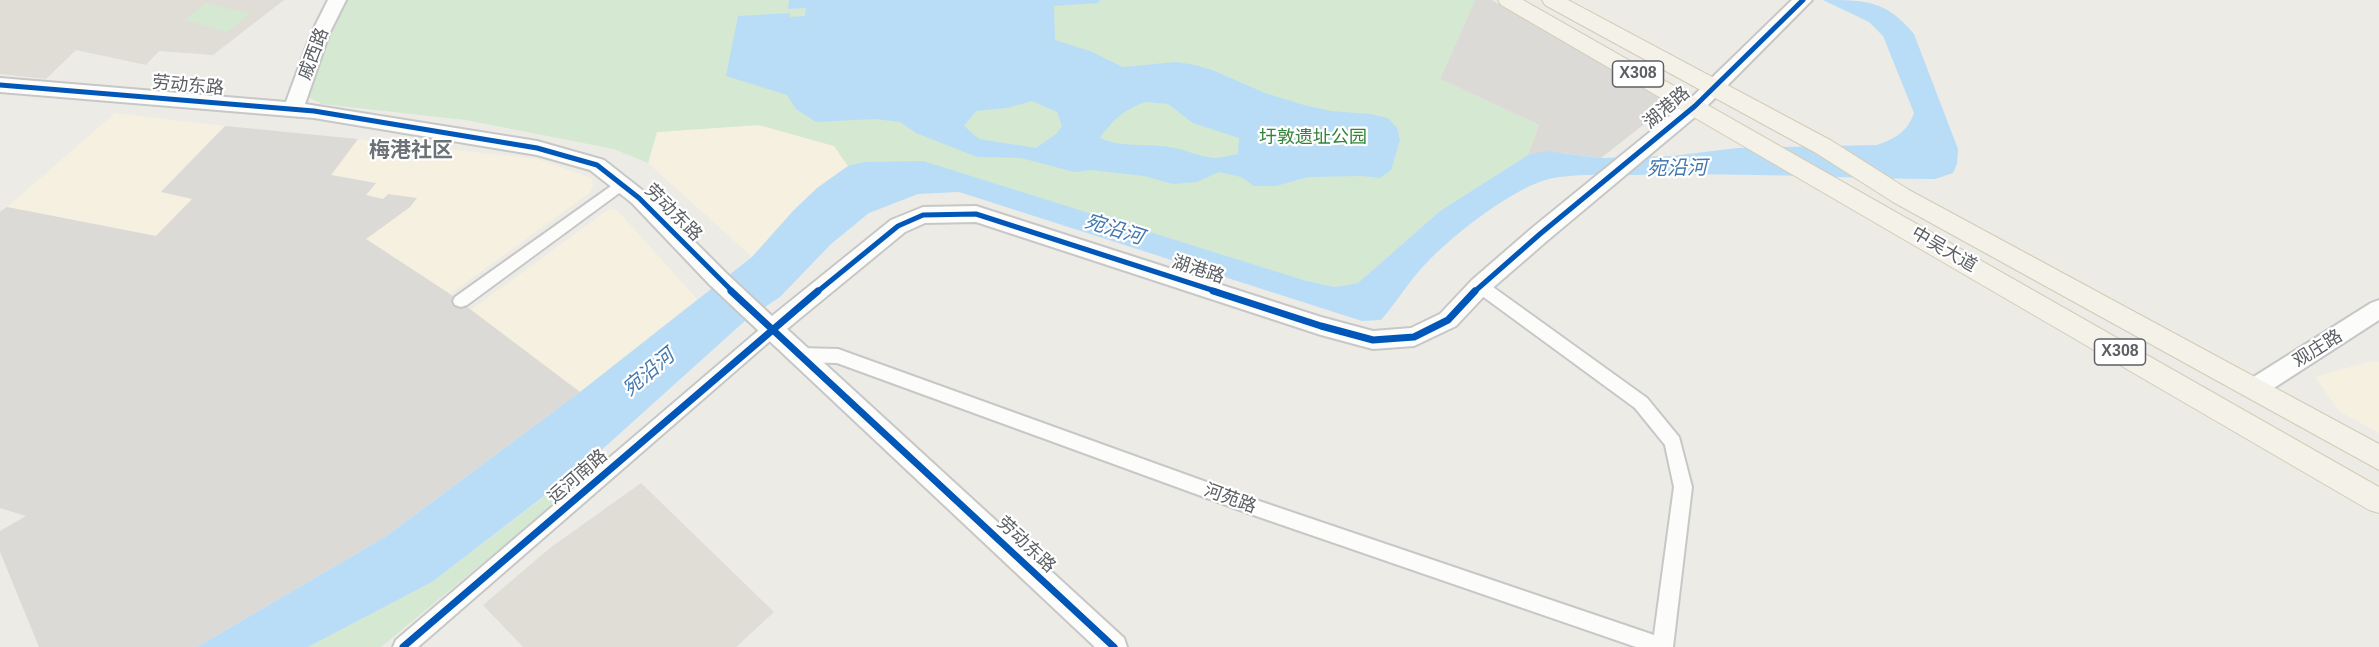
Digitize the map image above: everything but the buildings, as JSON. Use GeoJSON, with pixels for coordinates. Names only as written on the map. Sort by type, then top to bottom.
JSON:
{"type":"FeatureCollection","features":[{"type":"Feature","properties":{"kind":"main road","name":"中吴大道"},"geometry":{"type":"LineString","coordinates":[[1508,0],[2379,501]]}},
{"type":"Feature","properties":{"kind":"main road","name":"中吴大道"},"geometry":{"type":"LineString","coordinates":[[1551,0],[1824,147],[1901,196],[2379,458]]}},
{"type":"Feature","properties":{"kind":"street","name":"戚西路"},"geometry":{"type":"LineString","coordinates":[[287,109],[322,0]]}},
{"type":"Feature","properties":{"kind":"street","name":"戚西路"},"geometry":{"type":"LineString","coordinates":[[287,109],[337,0]]}},
{"type":"Feature","properties":{"kind":"street","name":"湖港路"},"geometry":{"type":"LineString","coordinates":[[765,323],[898,226],[923,214],[947,213],[976,214],[1321,326],[1373,340],[1414,337],[1448,320],[1480,286],[1600,183],[1695,106],[1803,0]]}},
{"type":"Feature","properties":{"kind":"street","name":"劳动东路"},"geometry":{"type":"LineString","coordinates":[[0,85],[287,109],[537,148],[597,165],[639,198],[718,279],[799,356],[1114,647]]}},
{"type":"Feature","properties":{"kind":"street"},"geometry":{"type":"LineString","coordinates":[[461,301],[621,184]]}},
{"type":"Feature","properties":{"kind":"street"},"geometry":{"type":"LineString","coordinates":[[1480,286],[1641,403],[1673,442],[1683,487],[1662,647]]}},
{"type":"Feature","properties":{"kind":"street","name":"观庄路"},"geometry":{"type":"LineString","coordinates":[[2255,388],[2379,309]]}},
{"type":"Feature","properties":{"kind":"street","name":"运河南路"},"geometry":{"type":"LineString","coordinates":[[403,647],[765,323]]}},
{"type":"Feature","properties":{"kind":"street","name":"河苑路"},"geometry":{"type":"LineString","coordinates":[[799,356],[838,356],[1259,509],[1662,647]]}},
{"type":"Feature","properties":{"kind":"shaded area"},"geometry":{"type":"Polygon","coordinates":[[[0,0],[284,0],[213,55],[159,51],[146,65],[76,50],[46,79],[0,74],[0,0]]]}},
{"type":"Feature","properties":{"kind":"shaded area"},"geometry":{"type":"Polygon","coordinates":[[[1475,0],[1492,0],[1670,104],[1601,158],[1562,153],[1528,155],[1539,125],[1440,79],[1475,0]]]}},
{"type":"Feature","properties":{"kind":"shaded area"},"geometry":{"type":"Polygon","coordinates":[[[115,113],[225,126],[161,191],[193,198],[156,236],[7,207],[115,113]]]}},
{"type":"Feature","properties":{"kind":"shaded area"},"geometry":{"type":"Polygon","coordinates":[[[759,125],[834,146],[848,166],[817,188],[752,257],[648,163],[657,132],[759,125]]]}},
{"type":"Feature","properties":{"kind":"shaded area"},"geometry":{"type":"Polygon","coordinates":[[[225,126],[358,139],[331,175],[376,183],[366,195],[383,199],[388,194],[417,198],[410,207],[366,239],[450,294],[580,392],[385,537],[197,647],[39,647],[0,552],[0,531],[26,516],[0,508],[0,212],[7,207],[156,236],[192,199],[161,192],[225,126]]]}},
{"type":"Feature","properties":{"kind":"shaded area"},"geometry":{"type":"Polygon","coordinates":[[[358,139],[537,159],[592,178],[593,187],[588,194],[450,294],[366,239],[410,207],[365,195],[375,183],[331,175],[358,139]]]}},
{"type":"Feature","properties":{"kind":"shaded area"},"geometry":{"type":"Polygon","coordinates":[[[612,209],[618,211],[697,299],[580,392],[471,310],[606,211],[612,209]]]}},
{"type":"Feature","properties":{"kind":"shaded area"},"geometry":{"type":"Polygon","coordinates":[[[2372,361],[2379,362],[2379,433],[2340,412],[2315,377],[2372,361]]]}},
{"type":"Feature","properties":{"kind":"shaded area"},"geometry":{"type":"Polygon","coordinates":[[[641,483],[774,612],[736,647],[523,647],[483,605],[550,548],[641,483]]]}},
{"type":"Feature","properties":{"kind":"green space","name":"圩敦遗址公园"},"geometry":{"type":"Polygon","coordinates":[[[345,0],[1475,0],[1440,79],[1539,125],[1528,155],[1440,211],[1358,283],[1335,287],[914,175],[848,166],[834,146],[759,125],[657,132],[648,163],[614,149],[466,120],[322,104],[310,98],[308,87],[345,0]]]}},
{"type":"Feature","properties":{"kind":"green space"},"geometry":{"type":"Polygon","coordinates":[[[206,3],[250,14],[228,32],[184,20],[206,3]]]}},
{"type":"Feature","properties":{"kind":"green space"},"geometry":{"type":"Polygon","coordinates":[[[586,465],[593,472],[381,647],[308,647],[432,582],[586,465]]]}},
{"type":"Feature","properties":{"kind":"water"},"geometry":{"type":"Polygon","coordinates":[[[789,0],[1099,0],[1099,3],[1054,6],[1055,40],[1090,51],[1123,67],[1176,62],[1195,65],[1265,93],[1304,105],[1388,118],[1397,128],[1400,140],[1391,170],[1380,178],[1308,177],[1276,186],[1254,186],[1241,177],[1219,172],[1197,182],[1173,184],[1144,176],[1091,170],[1074,172],[1021,158],[977,157],[916,133],[900,122],[875,119],[816,122],[796,109],[787,95],[726,76],[738,16],[790,13],[790,17],[805,16],[806,8],[788,9],[789,0]],[[1032,101],[1007,108],[976,111],[964,126],[979,139],[1036,148],[1056,134],[1062,126],[1057,112],[1032,101]],[[1146,102],[1120,116],[1100,138],[1116,143],[1175,148],[1209,157],[1218,158],[1238,154],[1239,138],[1193,123],[1168,104],[1146,102]]]}},
{"type":"Feature","properties":{"kind":"water","name":"宛沿河"},"geometry":{"type":"Polygon","coordinates":[[[1823,0],[1874,4],[1894,14],[1914,34],[1958,149],[1957,164],[1953,173],[1935,179],[1672,174],[1577,175],[1545,180],[1496,206],[1445,245],[1420,270],[1381,320],[1362,321],[959,192],[918,194],[869,213],[831,244],[780,297],[747,319],[586,464],[432,582],[308,647],[197,647],[385,537],[580,392],[752,257],[817,188],[848,166],[864,162],[923,161],[1303,280],[1335,287],[1358,283],[1440,211],[1528,155],[1545,151],[1601,158],[1672,156],[1737,148],[1877,145],[1890,140],[1908,125],[1914,113],[1883,36],[1869,22],[1823,0]]]}},
{"type":"Feature","properties":{"kind":"cycle path"},"geometry":{"type":"LineString","coordinates":[[403,647],[772,329],[898,226],[923,215],[976,214],[1321,326],[1373,340],[1414,337],[1448,320],[1480,286],[1540,234],[1695,106],[1803,0]]}},
{"type":"Feature","properties":{"kind":"cycle path"},"geometry":{"type":"LineString","coordinates":[[0,85],[314,111],[537,148],[597,165],[639,198],[718,279],[1114,647]]}},
{"type":"Feature","properties":{"kind":"district","name":"梅港社区"},"geometry":{"type":"Point","coordinates":[411,151]}}]}
